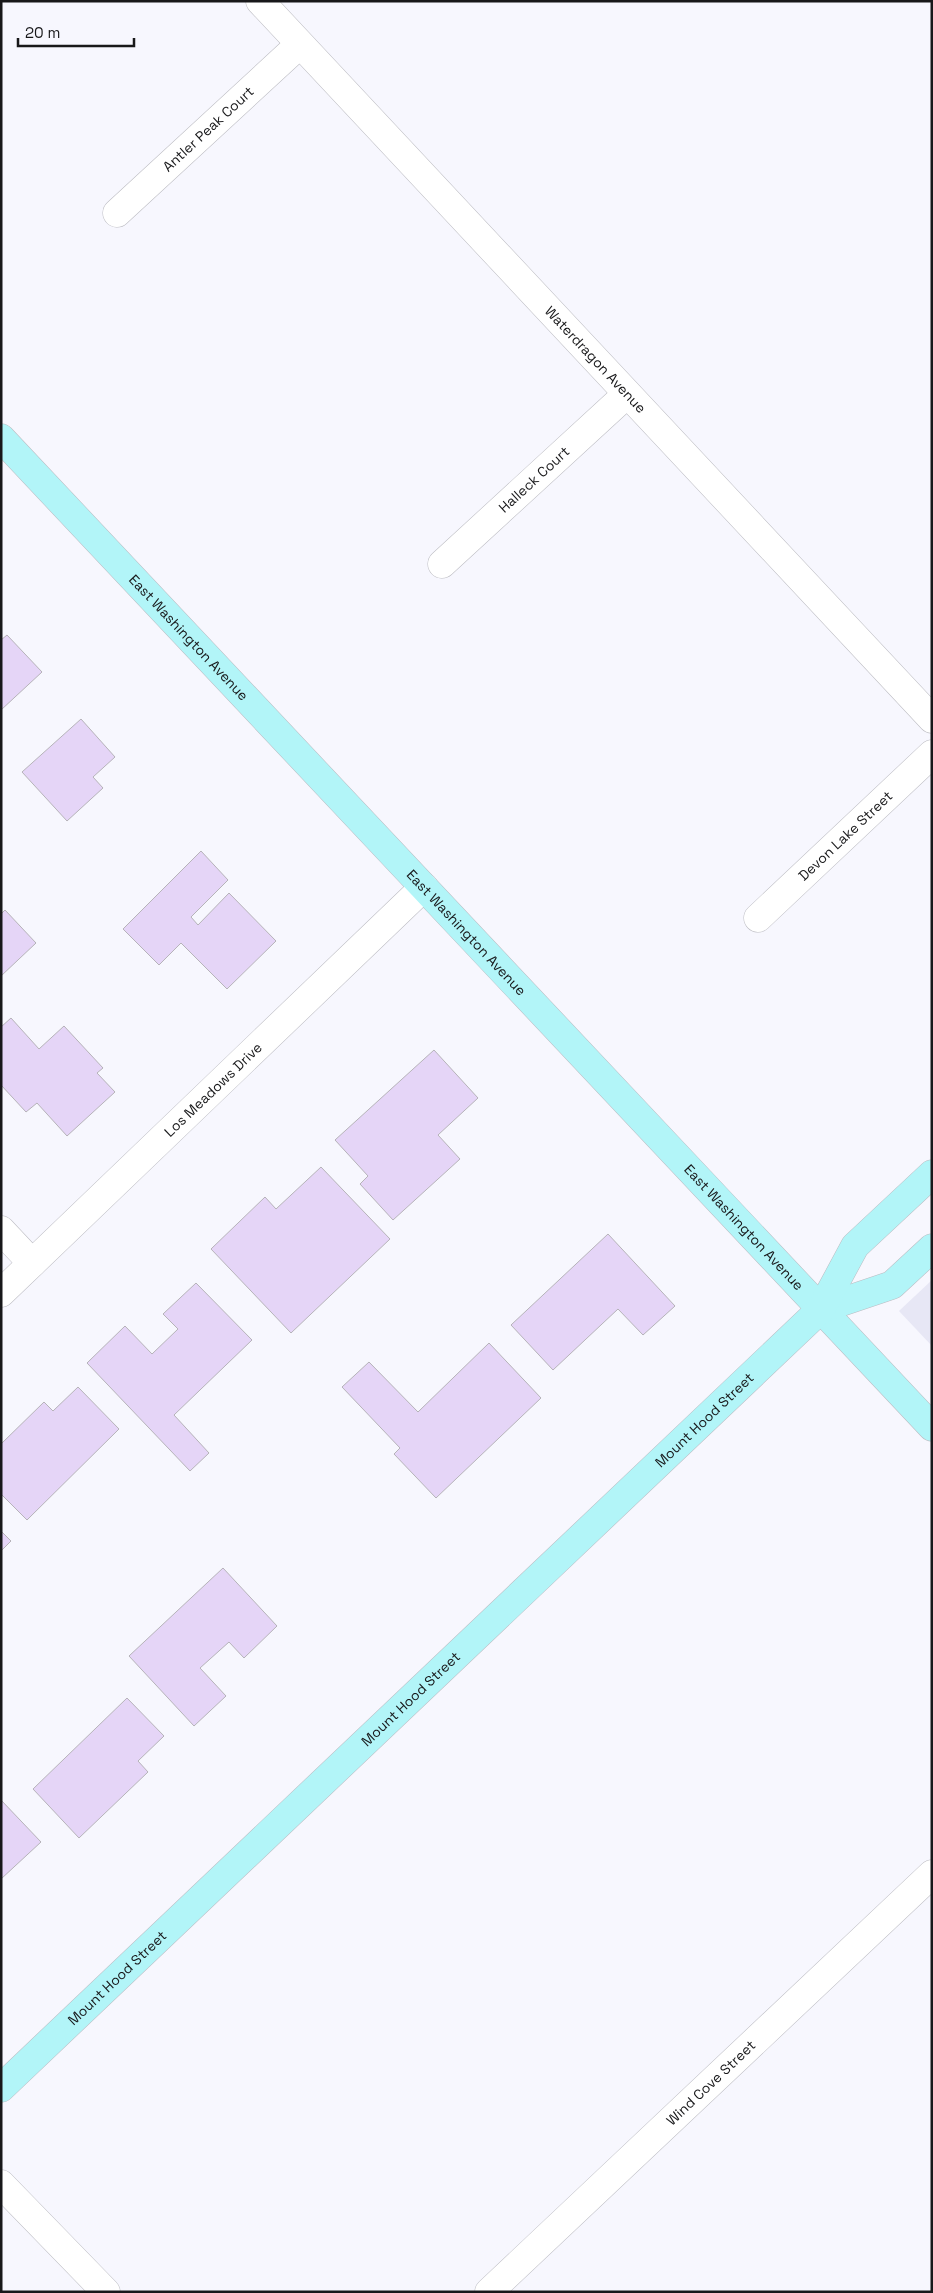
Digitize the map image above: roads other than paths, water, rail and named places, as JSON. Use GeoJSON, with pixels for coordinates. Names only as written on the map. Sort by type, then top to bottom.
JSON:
{"type":"FeatureCollection","features":[{"type":"Feature","properties":{"kind":"street","name":"Waterdragon Avenue"},"geometry":{"type":"LineString","coordinates":[[260,1],[299,45],[932,719]]}},
{"type":"Feature","properties":{"kind":"street","name":"Antler Peak Court"},"geometry":{"type":"LineString","coordinates":[[117,213],[299,45]]}},
{"type":"Feature","properties":{"kind":"street","name":"Halleck Court"},"geometry":{"type":"LineString","coordinates":[[442,564],[627,394]]}},
{"type":"Feature","properties":{"kind":"street","name":"East Washington Avenue"},"geometry":{"type":"LineString","coordinates":[[1,438],[932,1427]]}},
{"type":"Feature","properties":{"kind":"street","name":"Devon Lake Street"},"geometry":{"type":"LineString","coordinates":[[758,918],[932,754]]}},
{"type":"Feature","properties":{"kind":"street","name":"Los Meadows Drive"},"geometry":{"type":"LineString","coordinates":[[1,1293],[424,887]]}},
{"type":"Feature","properties":{"kind":"street","name":"Mount Hood Street"},"geometry":{"type":"LineString","coordinates":[[1,2088],[821,1309],[855,1246],[932,1174]]}},
{"type":"Feature","properties":{"kind":"street"},"geometry":{"type":"LineString","coordinates":[[1,1230],[32,1263]]}},
{"type":"Feature","properties":{"kind":"street","name":"Mount Hood Street"},"geometry":{"type":"LineString","coordinates":[[821,1309],[892,1285],[932,1248]]}},
{"type":"Feature","properties":{"kind":"street","name":"Wind Cove Street"},"geometry":{"type":"LineString","coordinates":[[489,2292],[932,1874]]}},
{"type":"Feature","properties":{"kind":"street"},"geometry":{"type":"LineString","coordinates":[[1,2184],[106,2292]]}}]}
